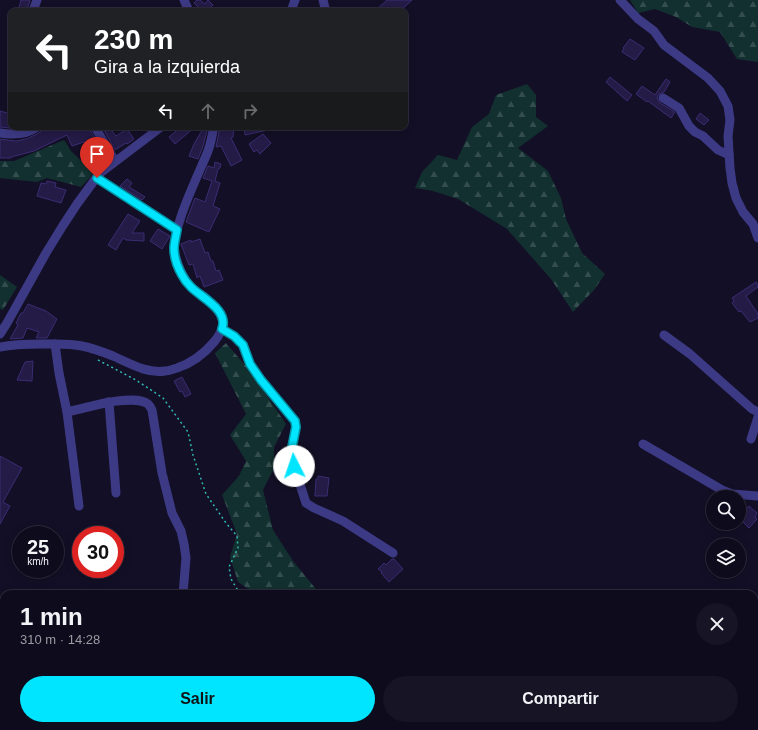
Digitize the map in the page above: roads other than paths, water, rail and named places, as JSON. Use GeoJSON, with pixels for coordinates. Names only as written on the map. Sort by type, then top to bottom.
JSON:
{"type":"FeatureCollection","features":[{"type":"Feature","properties":{"kind":"street"},"geometry":{"type":"LineString","coordinates":[[620,0],[638,19],[654,31],[664,45],[704,74],[720,91],[728,106],[730,120],[728,136],[732,183],[736,198],[743,212],[753,224],[758,238]]}},
{"type":"Feature","properties":{"kind":"street"},"geometry":{"type":"LineString","coordinates":[[663,98],[679,108],[689,126],[695,132],[703,136],[718,150],[729,155]]}},
{"type":"Feature","properties":{"kind":"street"},"geometry":{"type":"LineString","coordinates":[[0,133],[12,135],[29,130]]}},
{"type":"Feature","properties":{"kind":"street"},"geometry":{"type":"LineString","coordinates":[[0,334],[54,240],[77,204],[99,174],[157,130]]}},
{"type":"Feature","properties":{"kind":"street"},"geometry":{"type":"LineString","coordinates":[[0,347],[13,345],[55,344],[82,346],[141,368],[155,371],[165,371],[184,366],[208,350],[219,336],[223,325],[223,319],[218,310],[191,287],[182,275],[174,248],[177,230],[182,215],[209,150],[213,130]]}},
{"type":"Feature","properties":{"kind":"street"},"geometry":{"type":"LineString","coordinates":[[97,131],[116,161]]}},
{"type":"Feature","properties":{"kind":"street"},"geometry":{"type":"LineString","coordinates":[[97,178],[177,230]]}},
{"type":"Feature","properties":{"kind":"street"},"geometry":{"type":"LineString","coordinates":[[222,329],[234,336],[243,345],[250,364],[261,380],[295,421],[296,427],[292,447],[294,466],[306,503],[343,521],[393,553]]}},
{"type":"Feature","properties":{"kind":"street"},"geometry":{"type":"LineString","coordinates":[[664,335],[690,354],[752,409],[758,412]]}},
{"type":"Feature","properties":{"kind":"street"},"geometry":{"type":"LineString","coordinates":[[55,344],[67,412],[79,506]]}},
{"type":"Feature","properties":{"kind":"street"},"geometry":{"type":"LineString","coordinates":[[67,412],[109,402],[132,400],[141,401],[148,404],[152,410],[162,473],[172,513],[181,531],[184,544],[186,558],[183,590]]}},
{"type":"Feature","properties":{"kind":"street"},"geometry":{"type":"LineString","coordinates":[[109,402],[116,493]]}},
{"type":"Feature","properties":{"kind":"street"},"geometry":{"type":"LineString","coordinates":[[751,439],[758,417]]}},
{"type":"Feature","properties":{"kind":"street"},"geometry":{"type":"LineString","coordinates":[[644,444],[727,492],[732,494],[758,496]]}}]}
